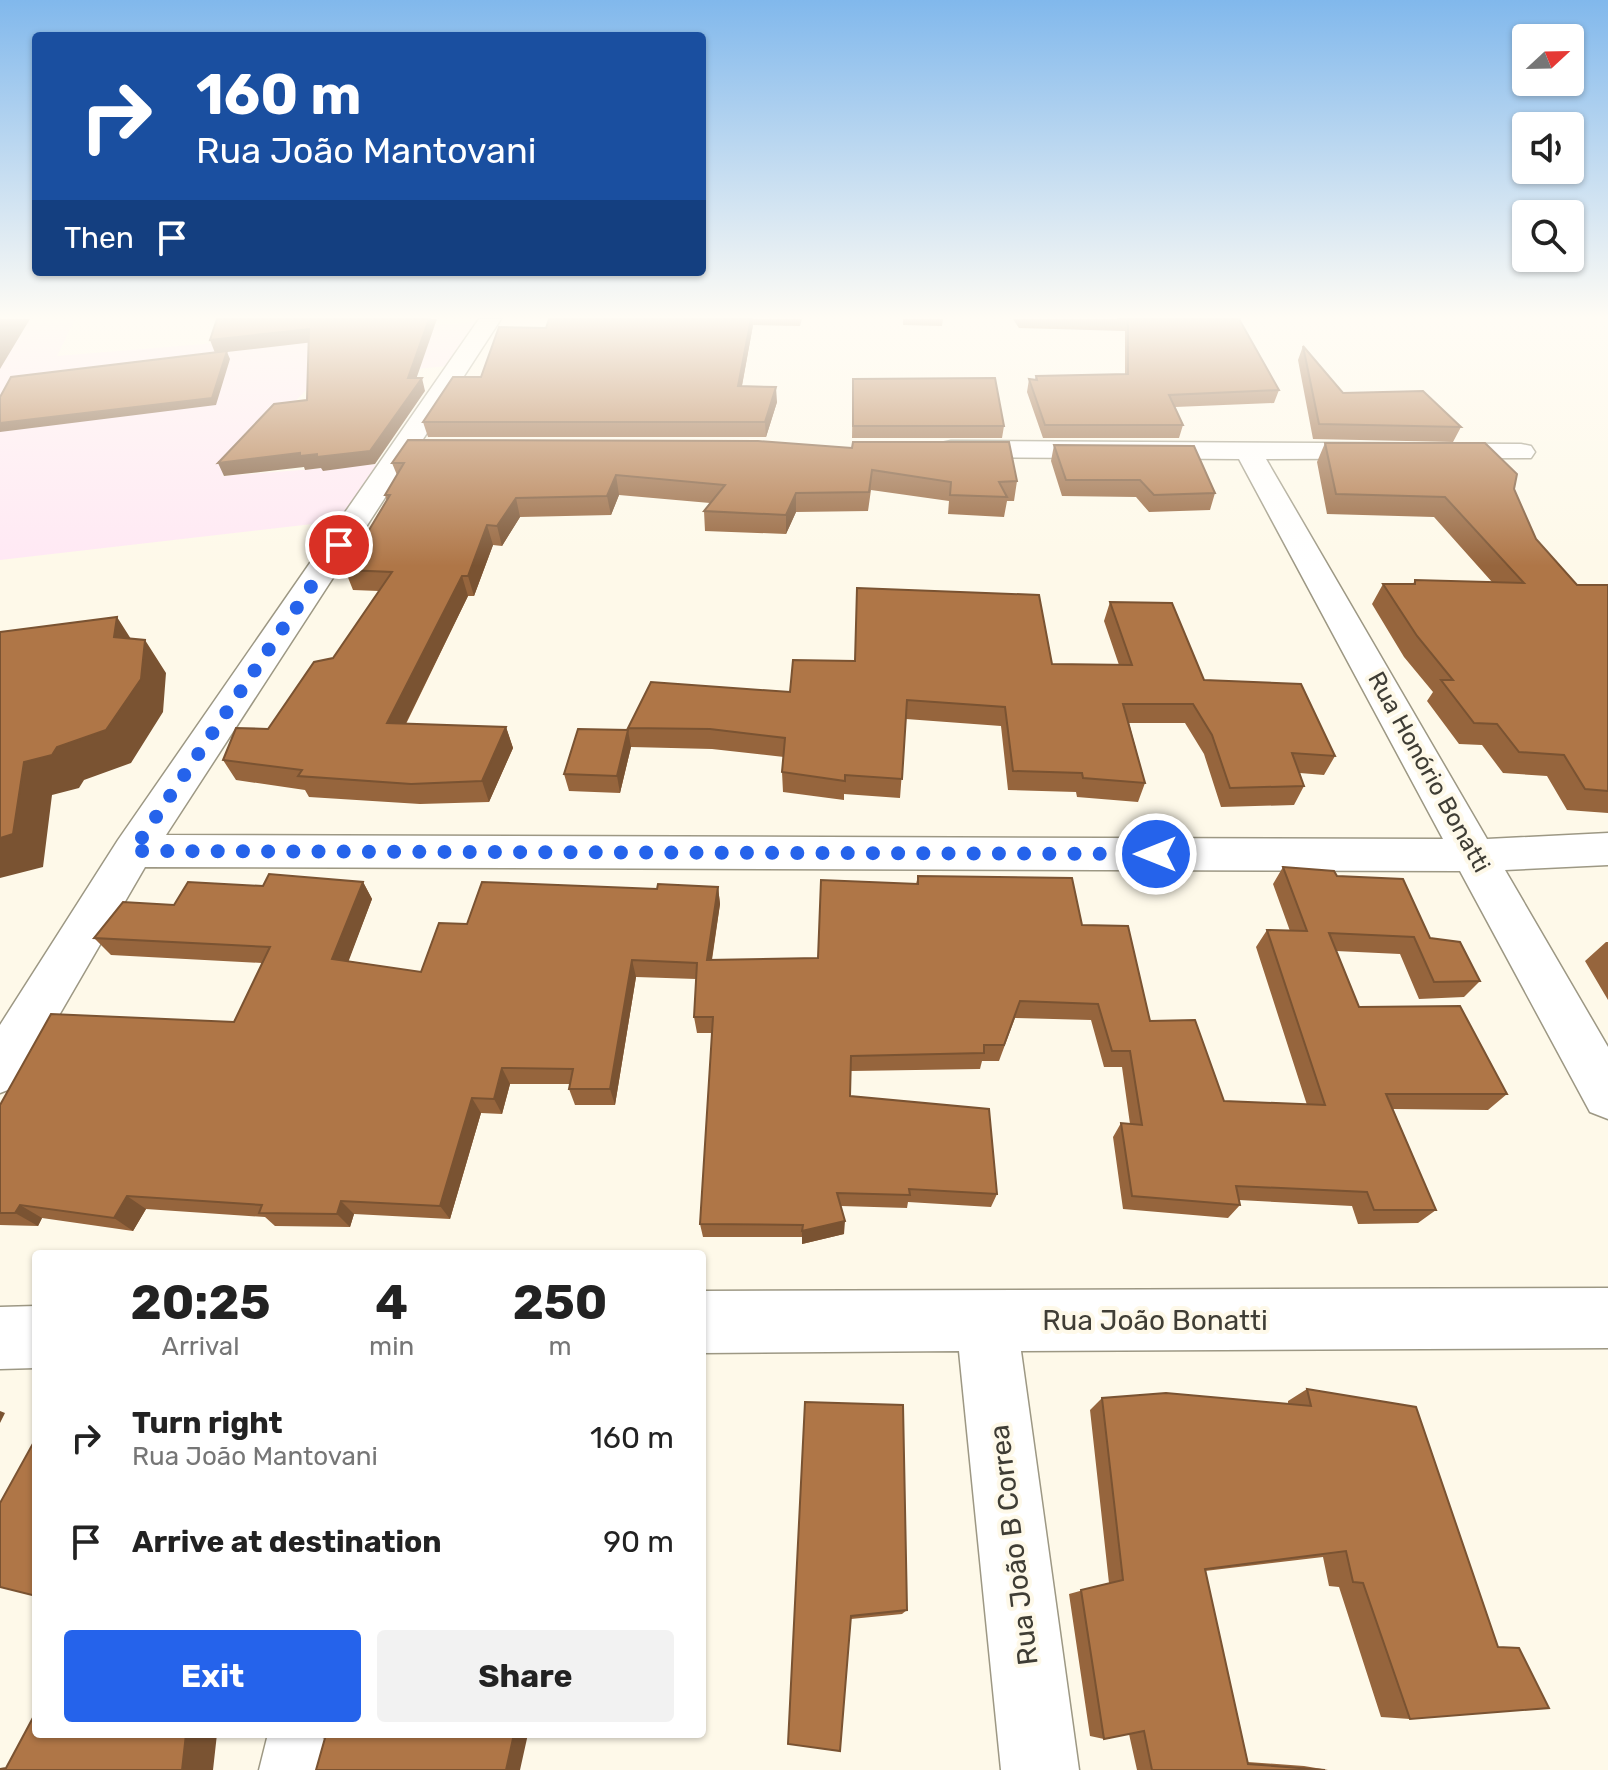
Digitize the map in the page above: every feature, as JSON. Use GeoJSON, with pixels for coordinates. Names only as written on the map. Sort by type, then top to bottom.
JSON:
{"type":"FeatureCollection","features":[{"type":"Feature","properties":{"kind":"street"},"geometry":{"type":"LineString","coordinates":[[0,1070],[133,851],[420,448],[445,402]]}},
{"type":"Feature","properties":{"kind":"street"},"geometry":{"type":"LineString","coordinates":[[929,449],[1521,452]]}},
{"type":"Feature","properties":{"kind":"street","name":"Rua Honório Bonatti"},"geometry":{"type":"LineString","coordinates":[[1247,449],[1608,1095]]}},
{"type":"Feature","properties":{"kind":"street"},"geometry":{"type":"LineString","coordinates":[[133,851],[1476,855],[1608,849]]}},
{"type":"Feature","properties":{"kind":"street","name":"Rua João Bonatti"},"geometry":{"type":"LineString","coordinates":[[706,1322],[1608,1318]]}},
{"type":"Feature","properties":{"kind":"street","name":"Rua João B Correa"},"geometry":{"type":"LineString","coordinates":[[986,1320],[1040,1770]]}},
{"type":"Feature","properties":{"kind":"street"},"geometry":{"type":"LineString","coordinates":[[0,1338],[32,1337]]}},
{"type":"Feature","properties":{"kind":"street"},"geometry":{"type":"LineString","coordinates":[[298,1770],[306,1738]]}},
{"type":"Feature","properties":{"kind":"shaded area"},"geometry":{"type":"Polygon","coordinates":[[[0,402],[295,402],[222,476],[394,463],[356,519],[0,560],[0,402]]]}},
{"type":"Feature","properties":{"kind":"building"},"geometry":{"type":"Polygon","coordinates":[[[0,402],[181,402],[0,423],[0,402]]]}},
{"type":"Feature","properties":{"kind":"building"},"geometry":{"type":"Polygon","coordinates":[[[405,402],[370,451],[317,457],[317,454],[300,456],[300,453],[218,463],[274,404],[405,402]]]}},
{"type":"Feature","properties":{"kind":"building"},"geometry":{"type":"Polygon","coordinates":[[[437,402],[771,402],[765,422],[423,422],[437,402]]]}},
{"type":"Feature","properties":{"kind":"building"},"geometry":{"type":"Polygon","coordinates":[[[853,402],[999,402],[1004,426],[853,426],[853,402]]]}},
{"type":"Feature","properties":{"kind":"building"},"geometry":{"type":"Polygon","coordinates":[[[1037,402],[1172,402],[1183,425],[1045,425],[1037,402]]]}},
{"type":"Feature","properties":{"kind":"building"},"geometry":{"type":"Polygon","coordinates":[[[1314,402],[1434,402],[1461,427],[1319,424],[1314,402]]]}},
{"type":"Feature","properties":{"kind":"building"},"geometry":{"type":"Polygon","coordinates":[[[408,440],[758,441],[852,448],[853,442],[1009,442],[1017,481],[999,482],[1007,497],[950,495],[951,482],[872,470],[869,492],[796,493],[786,515],[704,511],[725,485],[616,475],[607,496],[516,498],[497,526],[487,525],[468,576],[462,576],[387,723],[506,727],[482,781],[411,784],[298,776],[302,770],[223,760],[236,728],[268,729],[314,662],[333,658],[392,572],[345,570],[390,495],[385,495],[404,463],[392,463],[408,440]]]}},
{"type":"Feature","properties":{"kind":"building"},"geometry":{"type":"Polygon","coordinates":[[[1325,443],[1485,443],[1517,474],[1514,489],[1536,539],[1577,585],[1608,585],[1608,791],[1585,789],[1564,755],[1519,752],[1497,724],[1474,723],[1441,680],[1453,680],[1417,636],[1383,584],[1415,584],[1415,580],[1524,583],[1445,497],[1336,494],[1325,443]]]}},
{"type":"Feature","properties":{"kind":"building"},"geometry":{"type":"Polygon","coordinates":[[[1054,445],[1194,446],[1215,493],[1154,495],[1140,480],[1066,480],[1054,445]]]}},
{"type":"Feature","properties":{"kind":"building"},"geometry":{"type":"Polygon","coordinates":[[[857,588],[1039,595],[1052,664],[1132,665],[1110,602],[1172,603],[1204,680],[1301,684],[1335,756],[1292,753],[1304,786],[1230,788],[1212,735],[1193,704],[1123,704],[1145,783],[1083,778],[1082,773],[1013,771],[1005,707],[907,700],[902,779],[845,775],[845,781],[782,772],[785,738],[710,729],[628,728],[651,682],[790,692],[793,660],[855,661],[857,588]]]}},
{"type":"Feature","properties":{"kind":"building"},"geometry":{"type":"Polygon","coordinates":[[[117,617],[114,637],[145,640],[141,679],[106,730],[57,747],[52,755],[24,762],[13,834],[0,838],[0,632],[117,617]]]}},
{"type":"Feature","properties":{"kind":"building"},"geometry":{"type":"Polygon","coordinates":[[[578,729],[628,730],[617,776],[564,774],[578,729]]]}},
{"type":"Feature","properties":{"kind":"building"},"geometry":{"type":"Polygon","coordinates":[[[1283,867],[1334,871],[1337,876],[1403,879],[1430,938],[1460,942],[1480,981],[1434,982],[1414,937],[1329,933],[1359,1007],[1460,1006],[1507,1094],[1386,1094],[1436,1210],[1374,1210],[1367,1192],[1236,1186],[1240,1205],[1132,1196],[1121,1123],[1142,1125],[1130,1051],[1112,1051],[1098,1004],[1020,1001],[1004,1045],[984,1045],[984,1053],[851,1056],[850,1096],[989,1109],[997,1194],[909,1189],[910,1195],[837,1193],[845,1221],[802,1231],[803,1225],[700,1224],[713,1017],[694,1017],[697,963],[632,960],[610,1089],[569,1089],[573,1069],[502,1068],[494,1099],[472,1098],[440,1206],[341,1201],[337,1214],[259,1213],[262,1205],[127,1196],[114,1218],[20,1205],[15,1213],[0,1213],[0,1105],[51,1014],[234,1022],[270,947],[94,938],[123,902],[174,905],[188,882],[263,886],[269,874],[363,882],[332,959],[421,972],[439,923],[467,924],[482,882],[657,889],[658,884],[718,887],[707,960],[818,958],[821,880],[918,884],[918,876],[1072,878],[1082,925],[1128,926],[1150,1021],[1195,1020],[1224,1101],[1325,1105],[1267,930],[1307,931],[1283,867]]]}},
{"type":"Feature","properties":{"kind":"building"},"geometry":{"type":"Polygon","coordinates":[[[1307,1389],[1416,1407],[1498,1647],[1519,1648],[1549,1708],[1410,1719],[1363,1583],[1353,1582],[1346,1551],[1205,1569],[1248,1764],[1325,1770],[1152,1770],[1144,1731],[1104,1739],[1081,1590],[1123,1580],[1102,1398],[1166,1393],[1311,1406],[1307,1389]]]}},
{"type":"Feature","properties":{"kind":"building"},"geometry":{"type":"Polygon","coordinates":[[[805,1402],[903,1405],[907,1610],[851,1616],[840,1751],[788,1744],[805,1402]]]}},
{"type":"Feature","properties":{"kind":"building"},"geometry":{"type":"Polygon","coordinates":[[[32,1445],[32,1595],[0,1587],[0,1503],[32,1445]]]}},
{"type":"Feature","properties":{"kind":"building"},"geometry":{"type":"Polygon","coordinates":[[[32,1719],[32,1738],[186,1738],[182,1770],[0,1770],[6,1768],[32,1719]]]}},
{"type":"Feature","properties":{"kind":"building"},"geometry":{"type":"Polygon","coordinates":[[[325,1738],[513,1738],[506,1770],[316,1770],[325,1738]]]}},
{"type":"Feature","properties":{"kind":"route"},"geometry":{"type":"LineString","coordinates":[[339,545],[133,851],[1156,854]]}}]}
